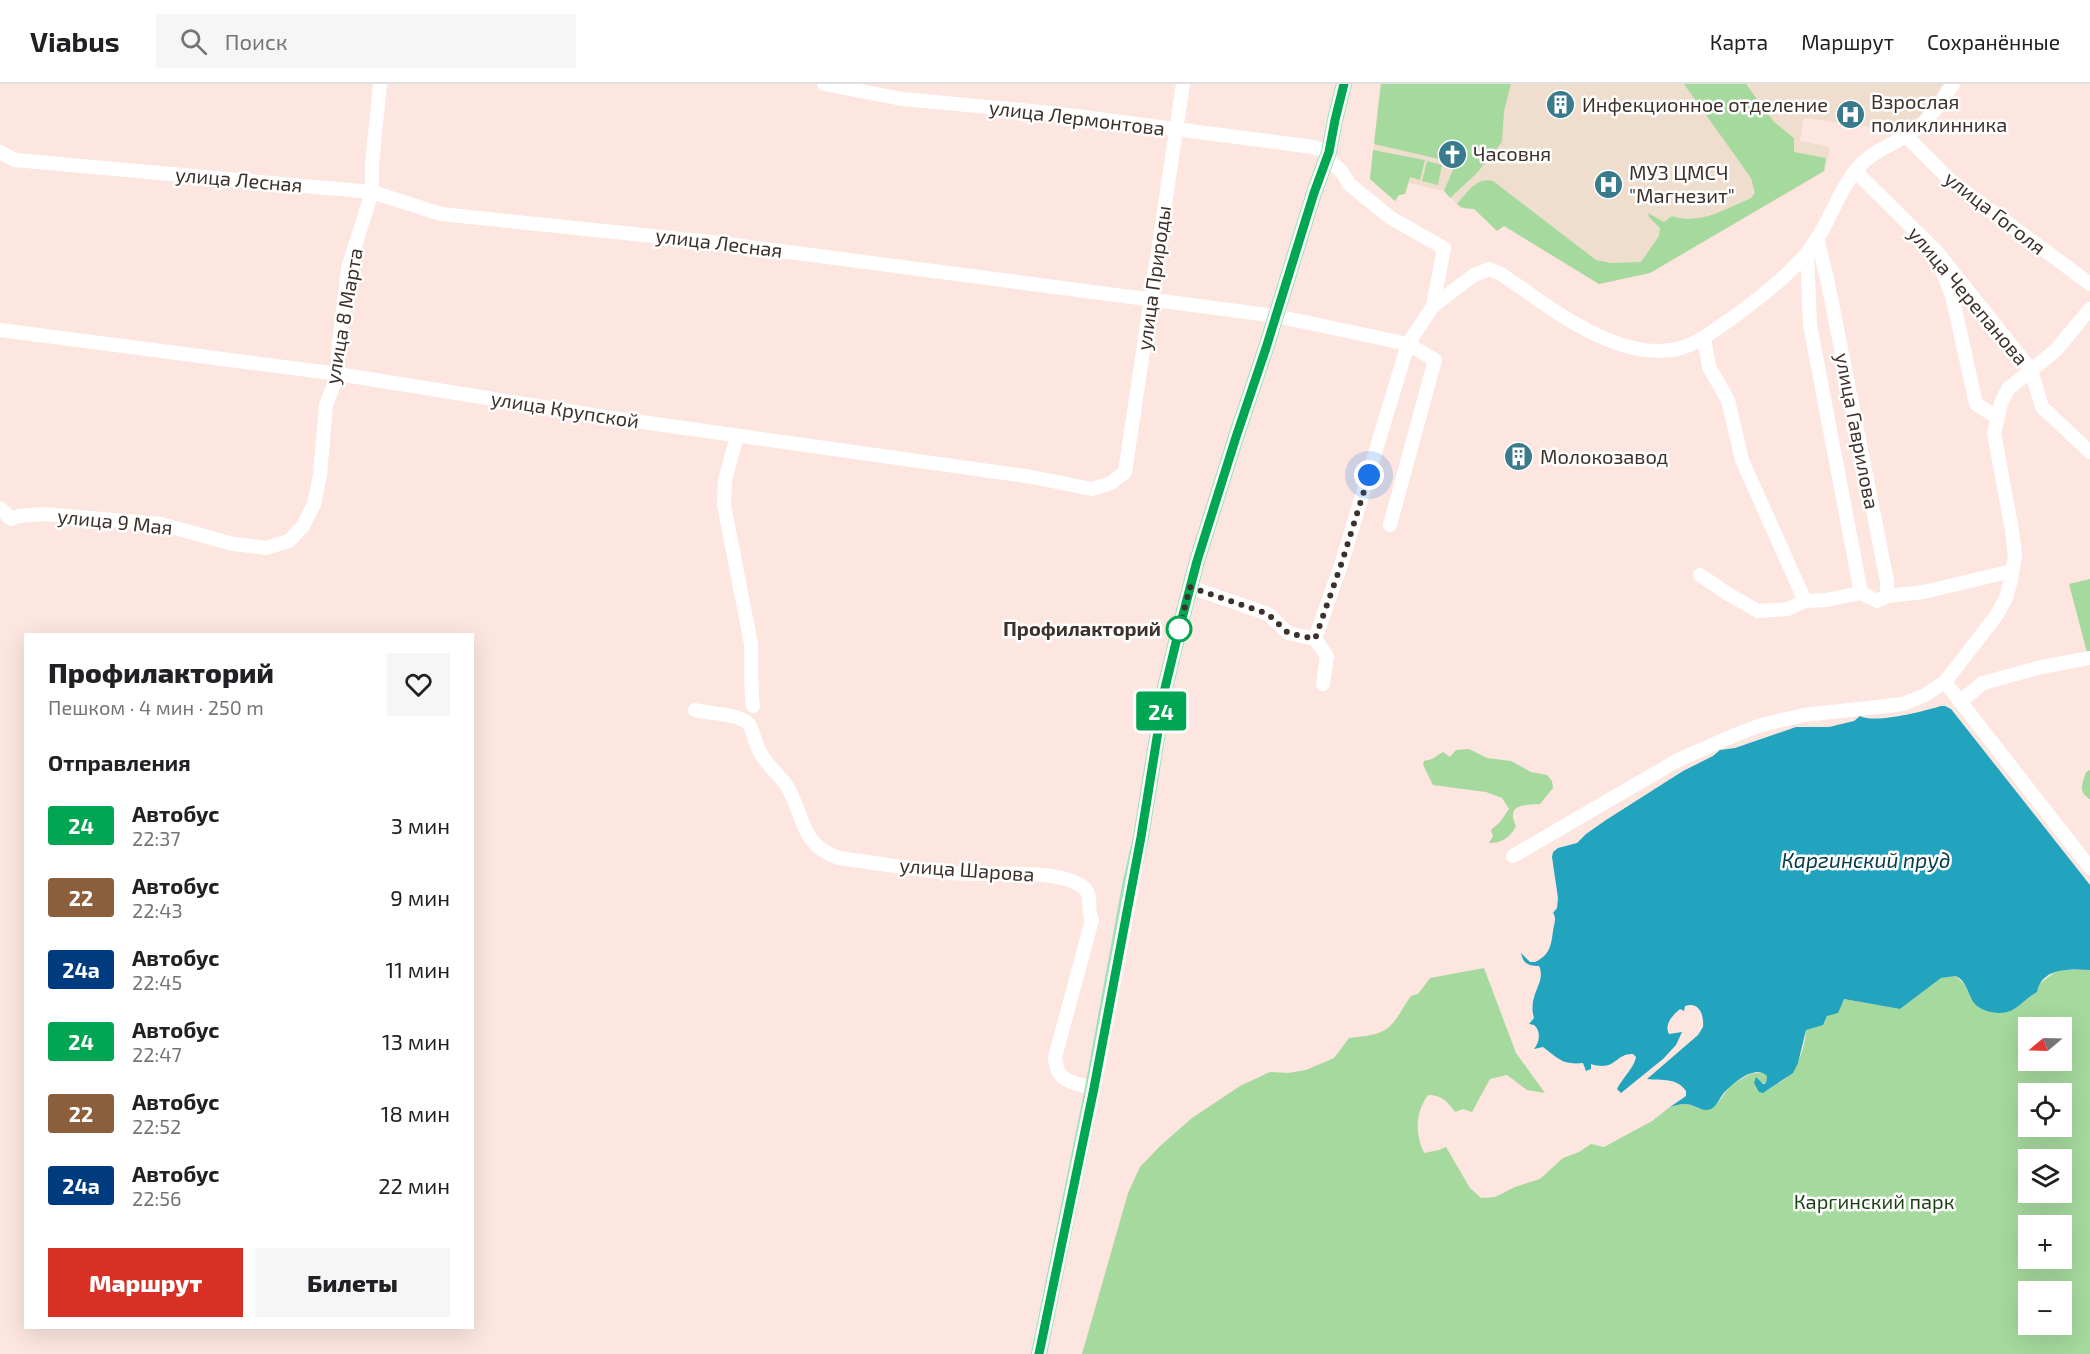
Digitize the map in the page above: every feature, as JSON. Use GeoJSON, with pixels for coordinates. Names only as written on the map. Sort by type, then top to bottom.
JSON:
{"type":"FeatureCollection","features":[{"type":"Feature","properties":{"kind":"main road"},"geometry":{"type":"LineString","coordinates":[[1039,1354],[1094,1088],[1141,837],[1165,688],[1190,587],[1236,437],[1329,152],[1344,84]]}},
{"type":"Feature","properties":{"kind":"street","name":"улица 8 Марта"},"geometry":{"type":"LineString","coordinates":[[289,541],[303,526],[314,504],[320,475],[326,405],[338,374],[338,353],[348,268],[372,192],[372,164],[380,84]]}},
{"type":"Feature","properties":{"kind":"street","name":"улица Лермонтова"},"geometry":{"type":"LineString","coordinates":[[824,84],[902,99],[1052,113],[1313,147],[1329,152]]}},
{"type":"Feature","properties":{"kind":"street","name":"улица Природы"},"geometry":{"type":"LineString","coordinates":[[1125,472],[1183,84]]}},
{"type":"Feature","properties":{"kind":"street"},"geometry":{"type":"LineString","coordinates":[[1315,639],[1342,562],[1408,344],[1433,306],[1474,275],[1489,270],[1501,274],[1576,325],[1620,346],[1646,351],[1681,348],[1704,338],[1784,277],[1817,238],[1855,171],[1870,155],[1906,136],[1929,118],[1953,84]]}},
{"type":"Feature","properties":{"kind":"street","name":"улица Гоголя"},"geometry":{"type":"LineString","coordinates":[[1906,136],[1951,181],[2090,284]]}},
{"type":"Feature","properties":{"kind":"street","name":"улица Лесная"},"geometry":{"type":"LineString","coordinates":[[0,152],[15,160],[372,192],[441,214],[720,243],[1276,316],[1408,344],[1436,360],[1390,525]]}},
{"type":"Feature","properties":{"kind":"street"},"geometry":{"type":"LineString","coordinates":[[1329,152],[1330,161],[1342,172],[1349,184],[1391,218],[1444,248],[1433,306]]}},
{"type":"Feature","properties":{"kind":"street","name":"улица Черепанова"},"geometry":{"type":"LineString","coordinates":[[1855,171],[1931,246],[2031,370],[2042,407],[2090,452]]}},
{"type":"Feature","properties":{"kind":"street","name":"улица Гаврилова"},"geometry":{"type":"LineString","coordinates":[[1817,238],[1885,569],[1887,596]]}},
{"type":"Feature","properties":{"kind":"street"},"geometry":{"type":"LineString","coordinates":[[1931,246],[1952,295],[1976,404],[1997,417]]}},
{"type":"Feature","properties":{"kind":"street","name":"улица Гаврилова"},"geometry":{"type":"LineString","coordinates":[[1807,252],[1810,325],[1862,593]]}},
{"type":"Feature","properties":{"kind":"street"},"geometry":{"type":"LineString","coordinates":[[2031,370],[2056,350],[2090,309]]}},
{"type":"Feature","properties":{"kind":"street","name":"улица Крупской"},"geometry":{"type":"LineString","coordinates":[[0,330],[338,374],[606,417],[1032,477],[1092,489],[1111,483],[1125,472]]}},
{"type":"Feature","properties":{"kind":"street"},"geometry":{"type":"LineString","coordinates":[[1704,338],[1710,367],[1728,400],[1742,460],[1805,601]]}},
{"type":"Feature","properties":{"kind":"street","name":"улица Черепанова"},"geometry":{"type":"LineString","coordinates":[[1945,682],[1996,616],[2006,598],[2014,556],[2012,530],[1994,433],[1997,417],[2008,389],[2031,370]]}},
{"type":"Feature","properties":{"kind":"street"},"geometry":{"type":"LineString","coordinates":[[737,436],[725,480],[724,505],[752,644],[750,682],[753,706]]}},
{"type":"Feature","properties":{"kind":"street","name":"улица 9 Мая"},"geometry":{"type":"LineString","coordinates":[[0,508],[11,519],[42,514],[161,524],[233,544],[266,548],[289,541]]}},
{"type":"Feature","properties":{"kind":"street"},"geometry":{"type":"LineString","coordinates":[[1700,575],[1758,611],[1788,609],[1805,601],[1826,600],[1862,593],[1877,601],[1887,596],[1924,592],[2012,571]]}},
{"type":"Feature","properties":{"kind":"street"},"geometry":{"type":"LineString","coordinates":[[1190,587],[1268,614],[1288,633],[1315,639],[1327,656],[1323,684]]}},
{"type":"Feature","properties":{"kind":"street"},"geometry":{"type":"LineString","coordinates":[[1960,702],[1983,683],[2041,667],[2090,658]]}},
{"type":"Feature","properties":{"kind":"street"},"geometry":{"type":"LineString","coordinates":[[1513,856],[1678,760],[1736,735],[1784,719],[1824,712],[1903,704],[1925,695],[1945,682],[2090,868]]}},
{"type":"Feature","properties":{"kind":"street","name":"улица Шарова"},"geometry":{"type":"LineString","coordinates":[[694,710],[731,716],[749,724],[761,755],[788,788],[806,832],[814,844],[827,854],[840,858],[952,873],[1013,873],[1047,876],[1075,882],[1085,889],[1088,894],[1088,913],[1092,920],[1055,1057],[1061,1077],[1068,1082],[1094,1088]]}},
{"type":"Feature","properties":{"kind":"shaded area","name":"МУЗ ЦМСЧ \"Магнезит\""},"geometry":{"type":"Polygon","coordinates":[[[1380,84],[1943,84],[1915,124],[1904,123],[1902,131],[1804,118],[1800,141],[1830,147],[1825,171],[1650,273],[1599,284],[1479,210],[1460,208],[1444,191],[1409,183],[1405,194],[1399,195],[1395,201],[1370,179],[1380,84]]]}},
{"type":"Feature","properties":{"kind":"green space"},"geometry":{"type":"Polygon","coordinates":[[[1381,84],[1511,84],[1504,111],[1502,142],[1476,174],[1450,198],[1444,191],[1461,151],[1459,146],[1449,143],[1445,146],[1443,160],[1374,144],[1381,84]]]}},
{"type":"Feature","properties":{"kind":"green space"},"geometry":{"type":"Polygon","coordinates":[[[1684,84],[1746,84],[1774,122],[1794,138],[1794,152],[1826,158],[1824,171],[1650,273],[1599,284],[1504,226],[1497,231],[1474,209],[1463,208],[1457,204],[1477,183],[1493,181],[1596,260],[1611,263],[1641,262],[1659,236],[1660,228],[1648,213],[1664,222],[1672,216],[1692,219],[1723,211],[1751,198],[1755,193],[1751,178],[1684,84]]]}},
{"type":"Feature","properties":{"kind":"green space"},"geometry":{"type":"Polygon","coordinates":[[[1373,150],[1425,160],[1420,180],[1410,177],[1405,194],[1399,195],[1395,201],[1370,179],[1373,150]]]}},
{"type":"Feature","properties":{"kind":"green space"},"geometry":{"type":"Polygon","coordinates":[[[1427,161],[1442,165],[1438,185],[1422,181],[1427,161]]]}},
{"type":"Feature","properties":{"kind":"green space"},"geometry":{"type":"Polygon","coordinates":[[[2090,579],[2090,664],[2069,584],[2090,579]]]}},
{"type":"Feature","properties":{"kind":"green space"},"geometry":{"type":"Polygon","coordinates":[[[1469,749],[1487,758],[1511,761],[1531,772],[1547,775],[1552,781],[1553,788],[1540,804],[1522,806],[1514,810],[1513,819],[1516,826],[1501,841],[1489,843],[1493,836],[1491,830],[1509,809],[1502,798],[1486,792],[1433,785],[1423,765],[1424,761],[1443,752],[1450,757],[1456,750],[1469,749]]]}},
{"type":"Feature","properties":{"kind":"green space"},"geometry":{"type":"Polygon","coordinates":[[[2090,770],[2090,799],[2082,791],[2082,787],[2086,772],[2090,770]]]}},
{"type":"Feature","properties":{"kind":"green space","name":"Каргинский парк"},"geometry":{"type":"Polygon","coordinates":[[[1484,968],[1516,1053],[1545,1093],[1527,1090],[1507,1075],[1490,1079],[1472,1112],[1463,1109],[1455,1112],[1444,1100],[1428,1095],[1421,1109],[1418,1123],[1419,1138],[1424,1153],[1446,1147],[1470,1188],[1481,1198],[1495,1197],[1515,1187],[1540,1179],[1563,1158],[1591,1144],[1604,1147],[1652,1121],[1670,1107],[1685,1103],[1700,1109],[1717,1104],[1731,1085],[1750,1074],[1764,1072],[1767,1076],[1766,1083],[1754,1083],[1767,1091],[1785,1079],[1795,1067],[1803,1049],[1806,1030],[1824,1023],[1827,1016],[1833,1013],[1844,999],[1900,1009],[1941,978],[1956,976],[1965,985],[1971,999],[1998,1013],[2010,1011],[2036,992],[2039,984],[2058,970],[2090,970],[2090,1354],[1082,1354],[1128,1193],[1140,1167],[1192,1118],[1240,1086],[1270,1072],[1288,1073],[1306,1070],[1334,1058],[1349,1038],[1372,1035],[1387,1029],[1411,996],[1418,994],[1430,978],[1484,968]]]}},
{"type":"Feature","properties":{"kind":"water","name":"Каргинский пруд"},"geometry":{"type":"Polygon","coordinates":[[[1941,706],[1951,709],[2090,885],[2090,970],[2066,970],[2051,974],[2040,984],[2037,992],[2014,1009],[2003,1013],[1979,1008],[1972,1000],[1964,983],[1956,976],[1941,978],[1900,1009],[1844,999],[1838,1013],[1827,1016],[1823,1025],[1806,1030],[1798,1063],[1793,1073],[1763,1093],[1759,1092],[1754,1083],[1756,1077],[1763,1084],[1766,1083],[1767,1076],[1757,1072],[1750,1073],[1732,1085],[1715,1106],[1707,1110],[1688,1104],[1670,1107],[1686,1096],[1686,1091],[1673,1082],[1647,1079],[1698,1035],[1703,1027],[1703,1018],[1700,1010],[1694,1006],[1685,1006],[1684,1011],[1680,1009],[1670,1020],[1667,1027],[1669,1034],[1682,1032],[1676,1045],[1663,1059],[1621,1093],[1617,1089],[1635,1061],[1636,1057],[1633,1054],[1622,1056],[1606,1066],[1591,1064],[1591,1069],[1586,1071],[1583,1063],[1565,1062],[1543,1047],[1534,1049],[1539,1033],[1534,1025],[1529,1024],[1534,1018],[1533,1002],[1541,972],[1539,966],[1525,962],[1521,953],[1530,962],[1535,962],[1547,953],[1550,946],[1555,921],[1553,913],[1557,908],[1558,898],[1553,852],[1558,848],[1577,843],[1606,820],[1720,750],[1735,748],[1796,727],[1829,727],[1854,721],[1860,716],[1888,718],[1941,706]]]}},
{"type":"Feature","properties":{"kind":"bus line","name":"24"},"geometry":{"type":"LineString","coordinates":[[1039,1354],[1094,1088],[1141,837],[1165,688],[1197,561],[1329,152],[1344,84]]}},
{"type":"Feature","properties":{"kind":"place","name":"Инфекционное отделение"},"geometry":{"type":"Point","coordinates":[1561,105]}},
{"type":"Feature","properties":{"kind":"place","name":"Взрослая поликлинника"},"geometry":{"type":"Point","coordinates":[1850,114]}},
{"type":"Feature","properties":{"kind":"place","name":"Часовня"},"geometry":{"type":"Point","coordinates":[1452,154]}},
{"type":"Feature","properties":{"kind":"place","name":"МУЗ ЦМСЧ \"Магнезит\""},"geometry":{"type":"Point","coordinates":[1608,184]}},
{"type":"Feature","properties":{"kind":"place","name":"Молокозавод"},"geometry":{"type":"Point","coordinates":[1519,457]}},
{"type":"Feature","properties":{"kind":"place","name":"Профилакторий"},"geometry":{"type":"Point","coordinates":[1179,629]}},
{"type":"Feature","properties":{"kind":"route"},"geometry":{"type":"LineString","coordinates":[[1179,629],[1178,634],[1190,587],[1268,614],[1288,633],[1315,639],[1369,475]]}}]}
